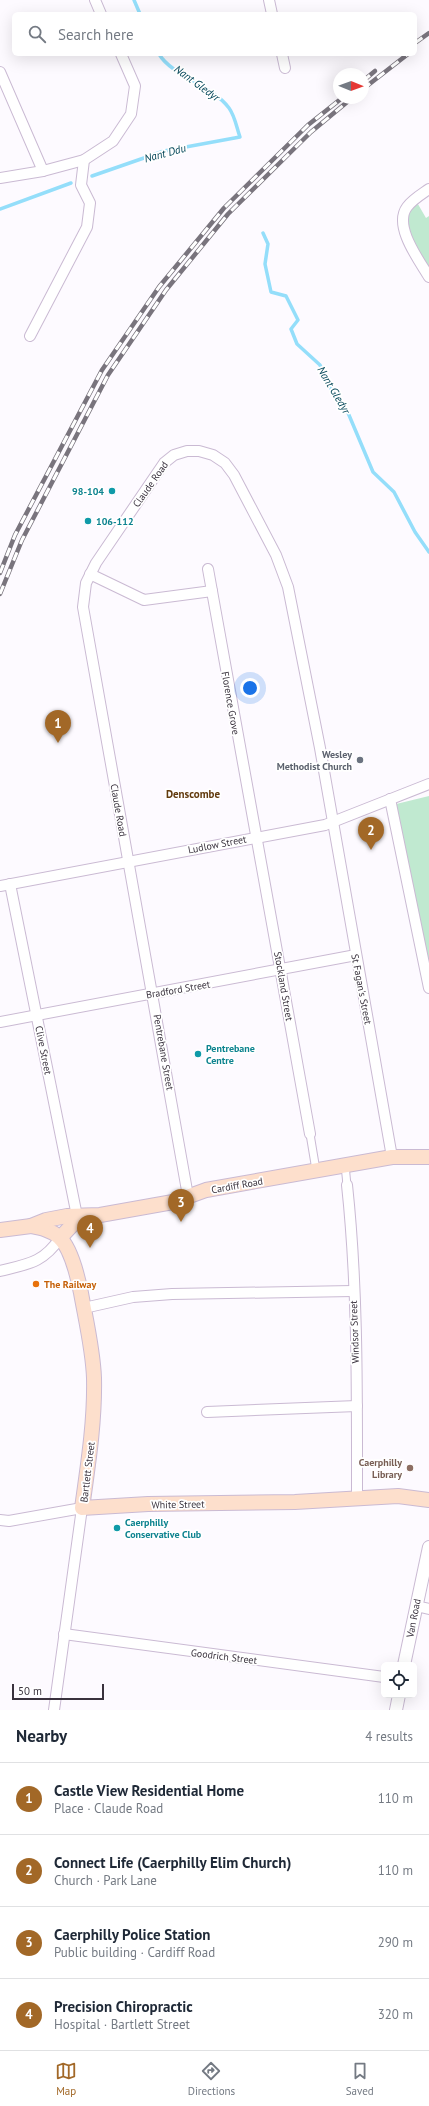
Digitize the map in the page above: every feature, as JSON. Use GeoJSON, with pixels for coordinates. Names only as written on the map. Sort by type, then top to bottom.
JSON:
{"type":"FeatureCollection","features":[{"type":"Feature","properties":{"kind":"main road","name":"Cardiff Road"},"geometry":{"type":"LineString","coordinates":[[0,1230],[31,1226],[46,1220],[100,1214],[173,1202],[206,1190],[392,1157],[429,1157]]}},
{"type":"Feature","properties":{"kind":"main road"},"geometry":{"type":"LineString","coordinates":[[31,1226],[49,1230],[60,1238],[75,1222],[77,1216]]}},
{"type":"Feature","properties":{"kind":"main road","name":"Bartlett Street"},"geometry":{"type":"LineString","coordinates":[[60,1238],[77,1274],[84,1308],[93,1369],[94,1386],[91,1443],[82,1508]]}},
{"type":"Feature","properties":{"kind":"main road","name":"White Street"},"geometry":{"type":"LineString","coordinates":[[82,1508],[148,1504],[357,1500],[398,1496],[429,1500]]}},
{"type":"Feature","properties":{"kind":"street"},"geometry":{"type":"LineString","coordinates":[[95,0],[101,12]]}},
{"type":"Feature","properties":{"kind":"street"},"geometry":{"type":"LineString","coordinates":[[269,0],[272,12]]}},
{"type":"Feature","properties":{"kind":"street"},"geometry":{"type":"LineString","coordinates":[[0,178],[84,160],[113,141],[131,114],[135,86],[122,56]]}},
{"type":"Feature","properties":{"kind":"street"},"geometry":{"type":"LineString","coordinates":[[282,56],[285,68]]}},
{"type":"Feature","properties":{"kind":"street"},"geometry":{"type":"LineString","coordinates":[[0,72],[43,170]]}},
{"type":"Feature","properties":{"kind":"street"},"geometry":{"type":"LineString","coordinates":[[30,336],[87,227],[90,203],[81,185],[84,160]]}},
{"type":"Feature","properties":{"kind":"street"},"geometry":{"type":"LineString","coordinates":[[429,189],[407,207],[403,217],[407,239],[429,277]]}},
{"type":"Feature","properties":{"kind":"street","name":"Claude Road"},"geometry":{"type":"LineString","coordinates":[[128,861],[84,619],[84,591],[90,574],[168,458],[187,451],[199,451],[212,455],[225,463],[237,481],[276,555],[288,587],[332,822]]}},
{"type":"Feature","properties":{"kind":"street","name":"Florence Grove"},"geometry":{"type":"LineString","coordinates":[[208,569],[241,762],[256,837]]}},
{"type":"Feature","properties":{"kind":"street"},"geometry":{"type":"LineString","coordinates":[[90,574],[144,600],[212,591]]}},
{"type":"Feature","properties":{"kind":"street","name":"Ludlow Street"},"geometry":{"type":"LineString","coordinates":[[0,886],[332,822],[429,784]]}},
{"type":"Feature","properties":{"kind":"street"},"geometry":{"type":"LineString","coordinates":[[390,799],[429,988]]}},
{"type":"Feature","properties":{"kind":"street","name":"St Fagan's Street"},"geometry":{"type":"LineString","coordinates":[[332,822],[392,1157]]}},
{"type":"Feature","properties":{"kind":"street","name":"Stockland Street"},"geometry":{"type":"LineString","coordinates":[[256,837],[282,970],[310,1134]]}},
{"type":"Feature","properties":{"kind":"street","name":"Pentrebane Street"},"geometry":{"type":"LineString","coordinates":[[128,861],[188,1196]]}},
{"type":"Feature","properties":{"kind":"street","name":"Clive Street"},"geometry":{"type":"LineString","coordinates":[[10,884],[77,1216]]}},
{"type":"Feature","properties":{"kind":"street","name":"Bradford Street"},"geometry":{"type":"LineString","coordinates":[[0,1022],[356,955]]}},
{"type":"Feature","properties":{"kind":"street"},"geometry":{"type":"LineString","coordinates":[[310,1134],[316,1170]]}},
{"type":"Feature","properties":{"kind":"street","name":"Windsor Street"},"geometry":{"type":"LineString","coordinates":[[345,1165],[350,1217],[353,1291],[357,1406],[357,1500]]}},
{"type":"Feature","properties":{"kind":"street"},"geometry":{"type":"LineString","coordinates":[[0,1271],[43,1258],[50,1252],[60,1238]]}},
{"type":"Feature","properties":{"kind":"street"},"geometry":{"type":"LineString","coordinates":[[84,1308],[133,1297],[172,1294],[353,1291]]}},
{"type":"Feature","properties":{"kind":"street"},"geometry":{"type":"LineString","coordinates":[[207,1412],[357,1406]]}},
{"type":"Feature","properties":{"kind":"street","name":"White Street"},"geometry":{"type":"LineString","coordinates":[[0,1520],[9,1521],[82,1508]]}},
{"type":"Feature","properties":{"kind":"street","name":"Bartlett Street"},"geometry":{"type":"LineString","coordinates":[[54,1710],[82,1508]]}},
{"type":"Feature","properties":{"kind":"street","name":"Van Road"},"geometry":{"type":"LineString","coordinates":[[405,1662],[429,1548]]}},
{"type":"Feature","properties":{"kind":"street"},"geometry":{"type":"LineString","coordinates":[[416,1606],[429,1608]]}},
{"type":"Feature","properties":{"kind":"street","name":"Goodrich Street"},"geometry":{"type":"LineString","coordinates":[[64,1634],[381,1677]]}},
{"type":"Feature","properties":{"kind":"street"},"geometry":{"type":"LineString","coordinates":[[396,1710],[398,1698]]}},
{"type":"Feature","properties":{"kind":"green space"},"geometry":{"type":"Polygon","coordinates":[[[415,199],[426,218],[429,216],[429,277],[407,239],[407,207],[415,199]]]}},
{"type":"Feature","properties":{"kind":"green space"},"geometry":{"type":"Polygon","coordinates":[[[429,796],[429,982],[388,806],[429,796]]]}},
{"type":"Feature","properties":{"kind":"waterway","name":"Nant Gledyr"},"geometry":{"type":"LineString","coordinates":[[134,0],[139,12]]}},
{"type":"Feature","properties":{"kind":"waterway","name":"Nant Ddu"},"geometry":{"type":"LineString","coordinates":[[92,176],[164,151],[240,137],[231,111],[222,100],[182,75],[165,62],[160,56]]}},
{"type":"Feature","properties":{"kind":"waterway","name":"Nant Ddu"},"geometry":{"type":"LineString","coordinates":[[0,209],[71,183]]}},
{"type":"Feature","properties":{"kind":"waterway","name":"Nant Gledyr"},"geometry":{"type":"LineString","coordinates":[[263,233],[268,244],[265,264],[271,292],[286,296],[298,320],[291,329],[297,344],[320,365],[329,386],[346,408],[373,472],[394,492],[415,532],[429,552]]}},
{"type":"Feature","properties":{"kind":"railway"},"geometry":{"type":"LineString","coordinates":[[417,42],[429,33]]}},
{"type":"Feature","properties":{"kind":"railway"},"geometry":{"type":"LineString","coordinates":[[369,84],[405,56]]}},
{"type":"Feature","properties":{"kind":"railway"},"geometry":{"type":"LineString","coordinates":[[369,76],[375,71]]}},
{"type":"Feature","properties":{"kind":"railway"},"geometry":{"type":"LineString","coordinates":[[0,573],[15,535],[102,370],[159,287],[224,208],[308,125],[334,104]]}},
{"type":"Feature","properties":{"kind":"railway"},"geometry":{"type":"LineString","coordinates":[[0,594],[22,540],[108,375],[166,290],[228,214],[311,132],[345,104]]}},
{"type":"Feature","properties":{"kind":"place","name":"98-104"},"geometry":{"type":"Point","coordinates":[112,491]}},
{"type":"Feature","properties":{"kind":"place","name":"106-112"},"geometry":{"type":"Point","coordinates":[88,521]}},
{"type":"Feature","properties":{"kind":"place","name":"Castle View Residential Home"},"geometry":{"type":"Point","coordinates":[58,743]}},
{"type":"Feature","properties":{"kind":"place","name":"Wesley Methodist Church"},"geometry":{"type":"Point","coordinates":[360,760]}},
{"type":"Feature","properties":{"kind":"place","name":"Connect Life (Caerphilly Elim Church)"},"geometry":{"type":"Point","coordinates":[371,850]}},
{"type":"Feature","properties":{"kind":"place","name":"Pentrebane Centre"},"geometry":{"type":"Point","coordinates":[198,1054]}},
{"type":"Feature","properties":{"kind":"place","name":"Caerphilly Police Station"},"geometry":{"type":"Point","coordinates":[181,1222]}},
{"type":"Feature","properties":{"kind":"place","name":"Precision Chiropractic"},"geometry":{"type":"Point","coordinates":[90,1248]}},
{"type":"Feature","properties":{"kind":"place","name":"The Railway"},"geometry":{"type":"Point","coordinates":[36,1284]}},
{"type":"Feature","properties":{"kind":"place","name":"Caerphilly Library"},"geometry":{"type":"Point","coordinates":[410,1468]}},
{"type":"Feature","properties":{"kind":"place","name":"Caerphilly Conservative Club"},"geometry":{"type":"Point","coordinates":[117,1528]}},
{"type":"Feature","properties":{"kind":"district","name":"Denscombe"},"geometry":{"type":"Point","coordinates":[193,794]}}]}
